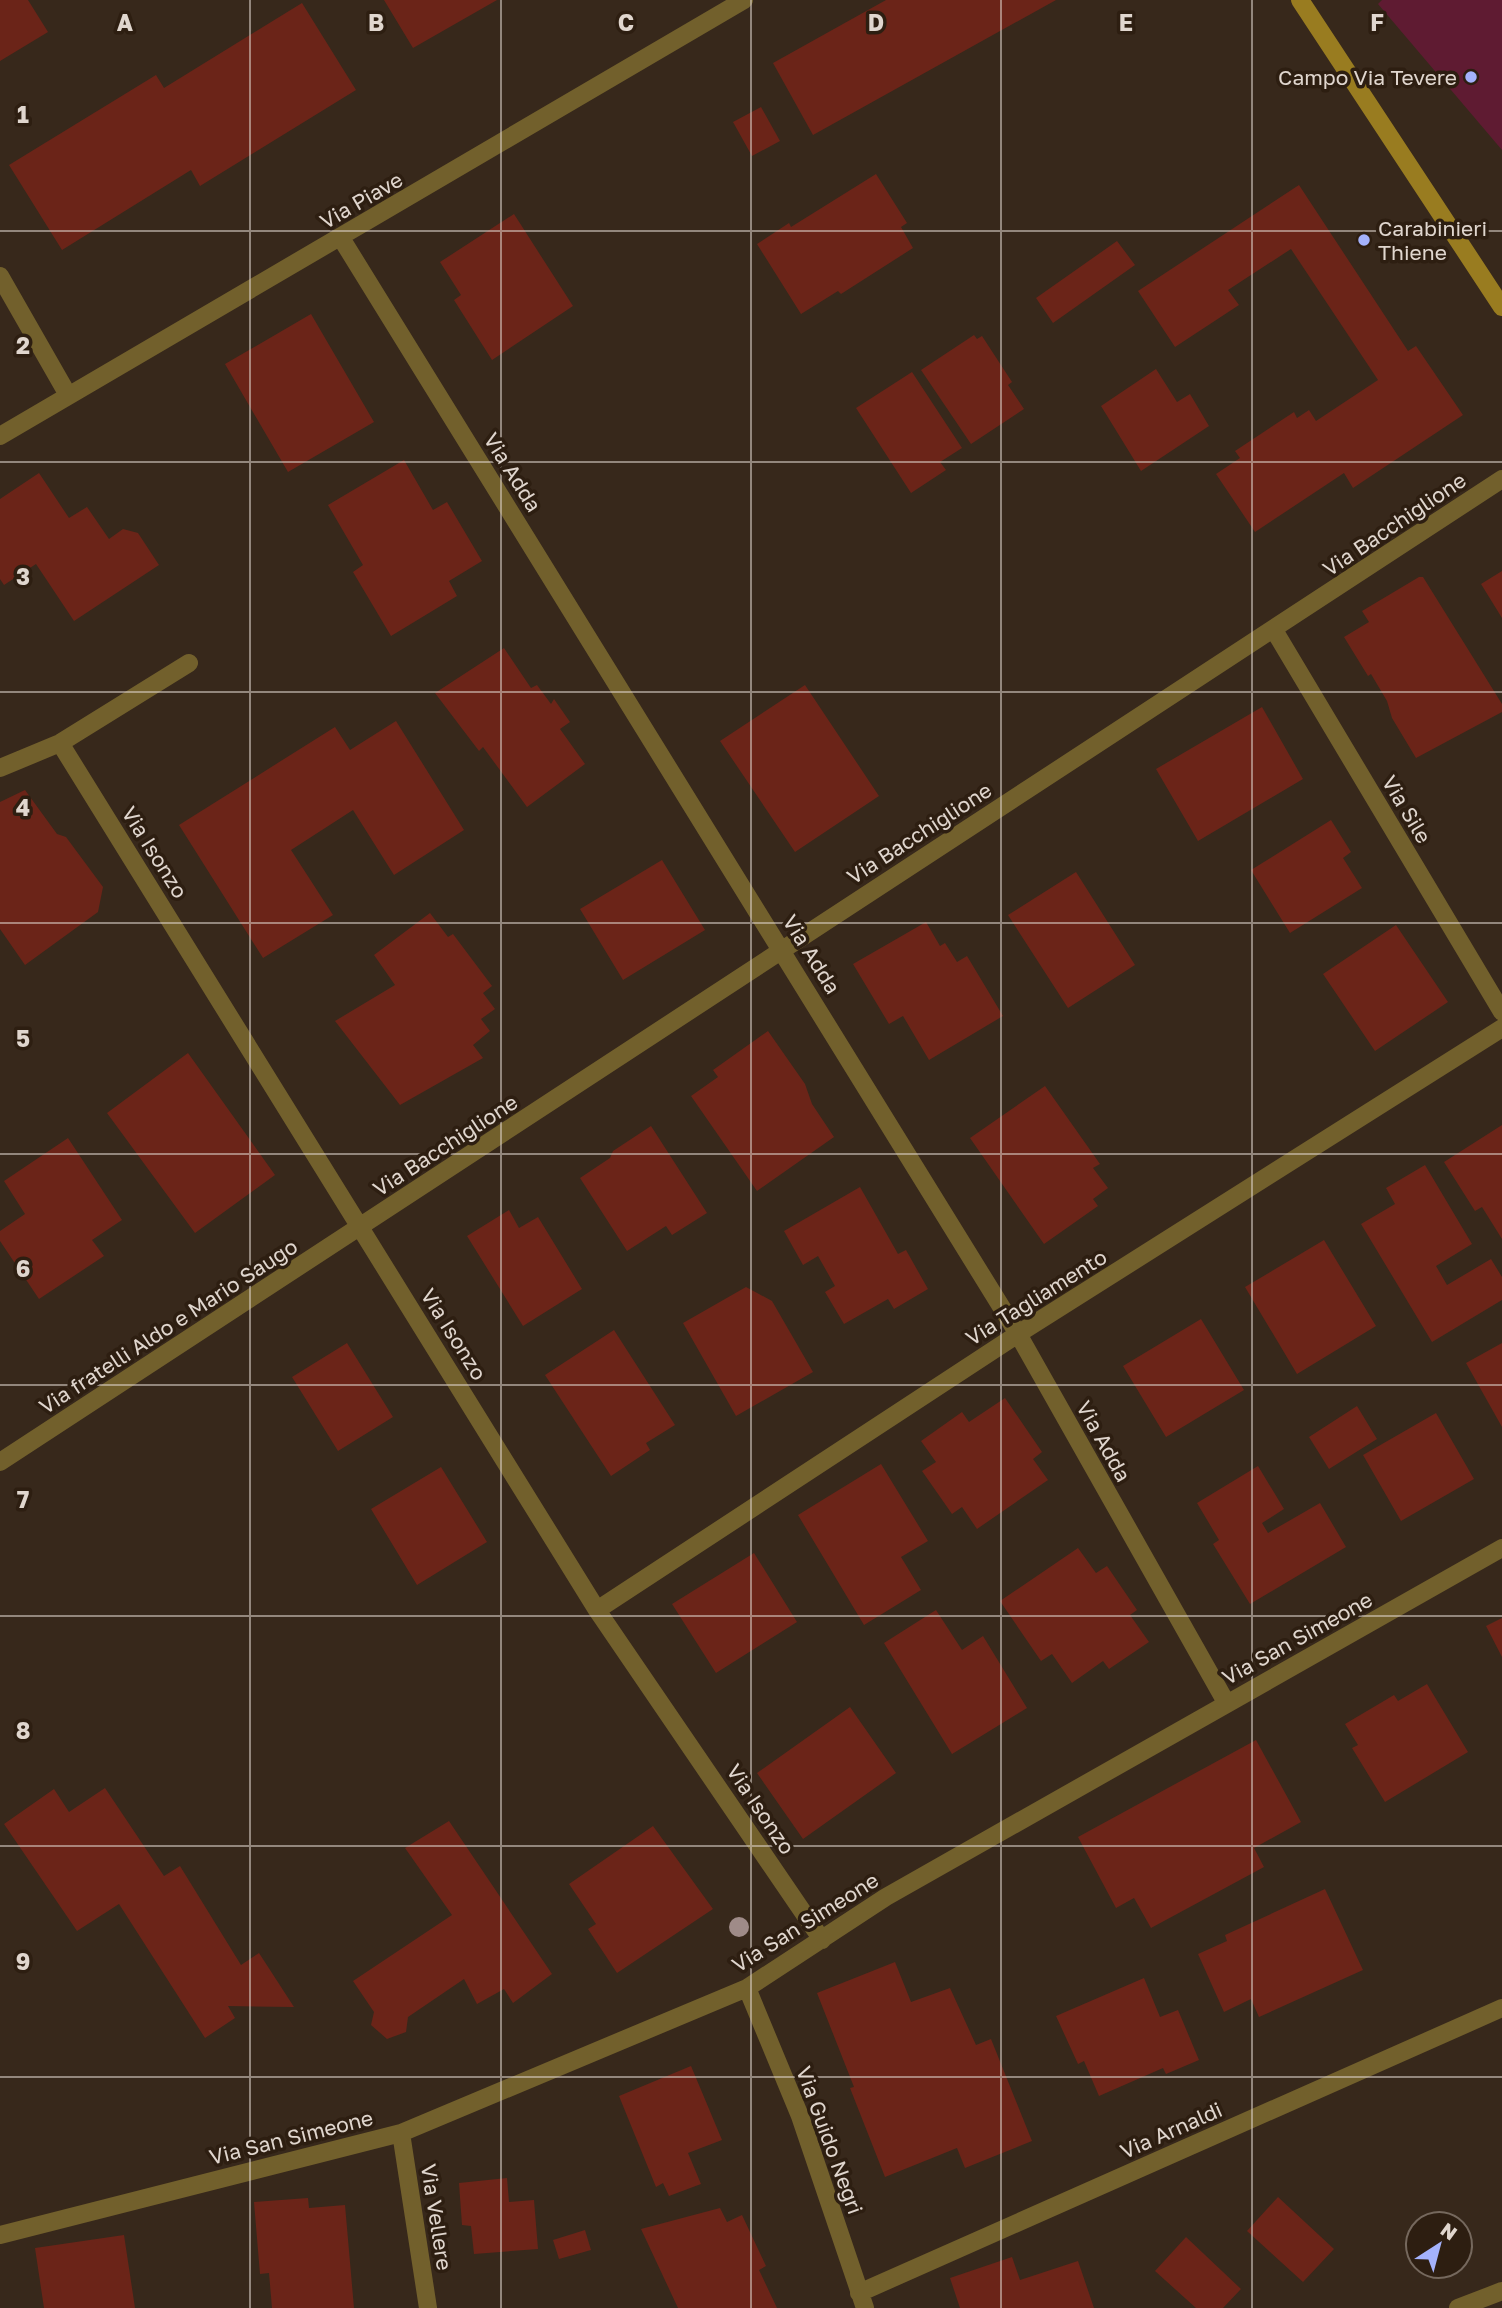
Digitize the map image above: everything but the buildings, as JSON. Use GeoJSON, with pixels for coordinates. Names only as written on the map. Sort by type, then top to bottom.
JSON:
{"type":"FeatureCollection","features":[{"type":"Feature","properties":{"kind":"main road"},"geometry":{"type":"LineString","coordinates":[[1300,0],[1502,307]]}},
{"type":"Feature","properties":{"kind":"street","name":"Via Piave"},"geometry":{"type":"LineString","coordinates":[[0,436],[744,0]]}},
{"type":"Feature","properties":{"kind":"street","name":"Via Adda"},"geometry":{"type":"LineString","coordinates":[[341,238],[1018,1334],[1227,1704]]}},
{"type":"Feature","properties":{"kind":"street"},"geometry":{"type":"LineString","coordinates":[[0,276],[68,395]]}},
{"type":"Feature","properties":{"kind":"street","name":"Via Bacchiglione"},"geometry":{"type":"LineString","coordinates":[[362,1228],[1502,479]]}},
{"type":"Feature","properties":{"kind":"street","name":"Via Sile"},"geometry":{"type":"LineString","coordinates":[[1274,630],[1502,1012]]}},
{"type":"Feature","properties":{"kind":"street"},"geometry":{"type":"LineString","coordinates":[[0,768],[60,743],[188,663]]}},
{"type":"Feature","properties":{"kind":"street","name":"Via Isonzo"},"geometry":{"type":"LineString","coordinates":[[60,743],[597,1610],[822,1940]]}},
{"type":"Feature","properties":{"kind":"street","name":"Via Tagliamento"},"geometry":{"type":"LineString","coordinates":[[597,1610],[1018,1334],[1502,1028]]}},
{"type":"Feature","properties":{"kind":"street","name":"Via fratelli Aldo e Mario Saugo"},"geometry":{"type":"LineString","coordinates":[[0,1462],[362,1228]]}},
{"type":"Feature","properties":{"kind":"street","name":"Via San Simeone"},"geometry":{"type":"LineString","coordinates":[[0,2235],[401,2133],[747,1988],[886,1897],[1502,1548]]}},
{"type":"Feature","properties":{"kind":"street","name":"Via Guido Negri"},"geometry":{"type":"LineString","coordinates":[[747,1988],[800,2116],[862,2300]]}},
{"type":"Feature","properties":{"kind":"street","name":"Via Arnaldi"},"geometry":{"type":"LineString","coordinates":[[862,2300],[1502,2008]]}},
{"type":"Feature","properties":{"kind":"street","name":"Via Vellere"},"geometry":{"type":"LineString","coordinates":[[401,2133],[428,2308]]}},
{"type":"Feature","properties":{"kind":"street"},"geometry":{"type":"LineString","coordinates":[[1458,2308],[1502,2291]]}},
{"type":"Feature","properties":{"kind":"shaded area","name":"Campo Via Tevere"},"geometry":{"type":"Polygon","coordinates":[[[1382,0],[1502,0],[1502,150],[1378,4],[1382,0]]]}},
{"type":"Feature","properties":{"kind":"place","name":"Campo Via Tevere"},"geometry":{"type":"Point","coordinates":[1471,77]}},
{"type":"Feature","properties":{"kind":"place","name":"Carabinieri Thiene"},"geometry":{"type":"Point","coordinates":[1364,240]}}]}
